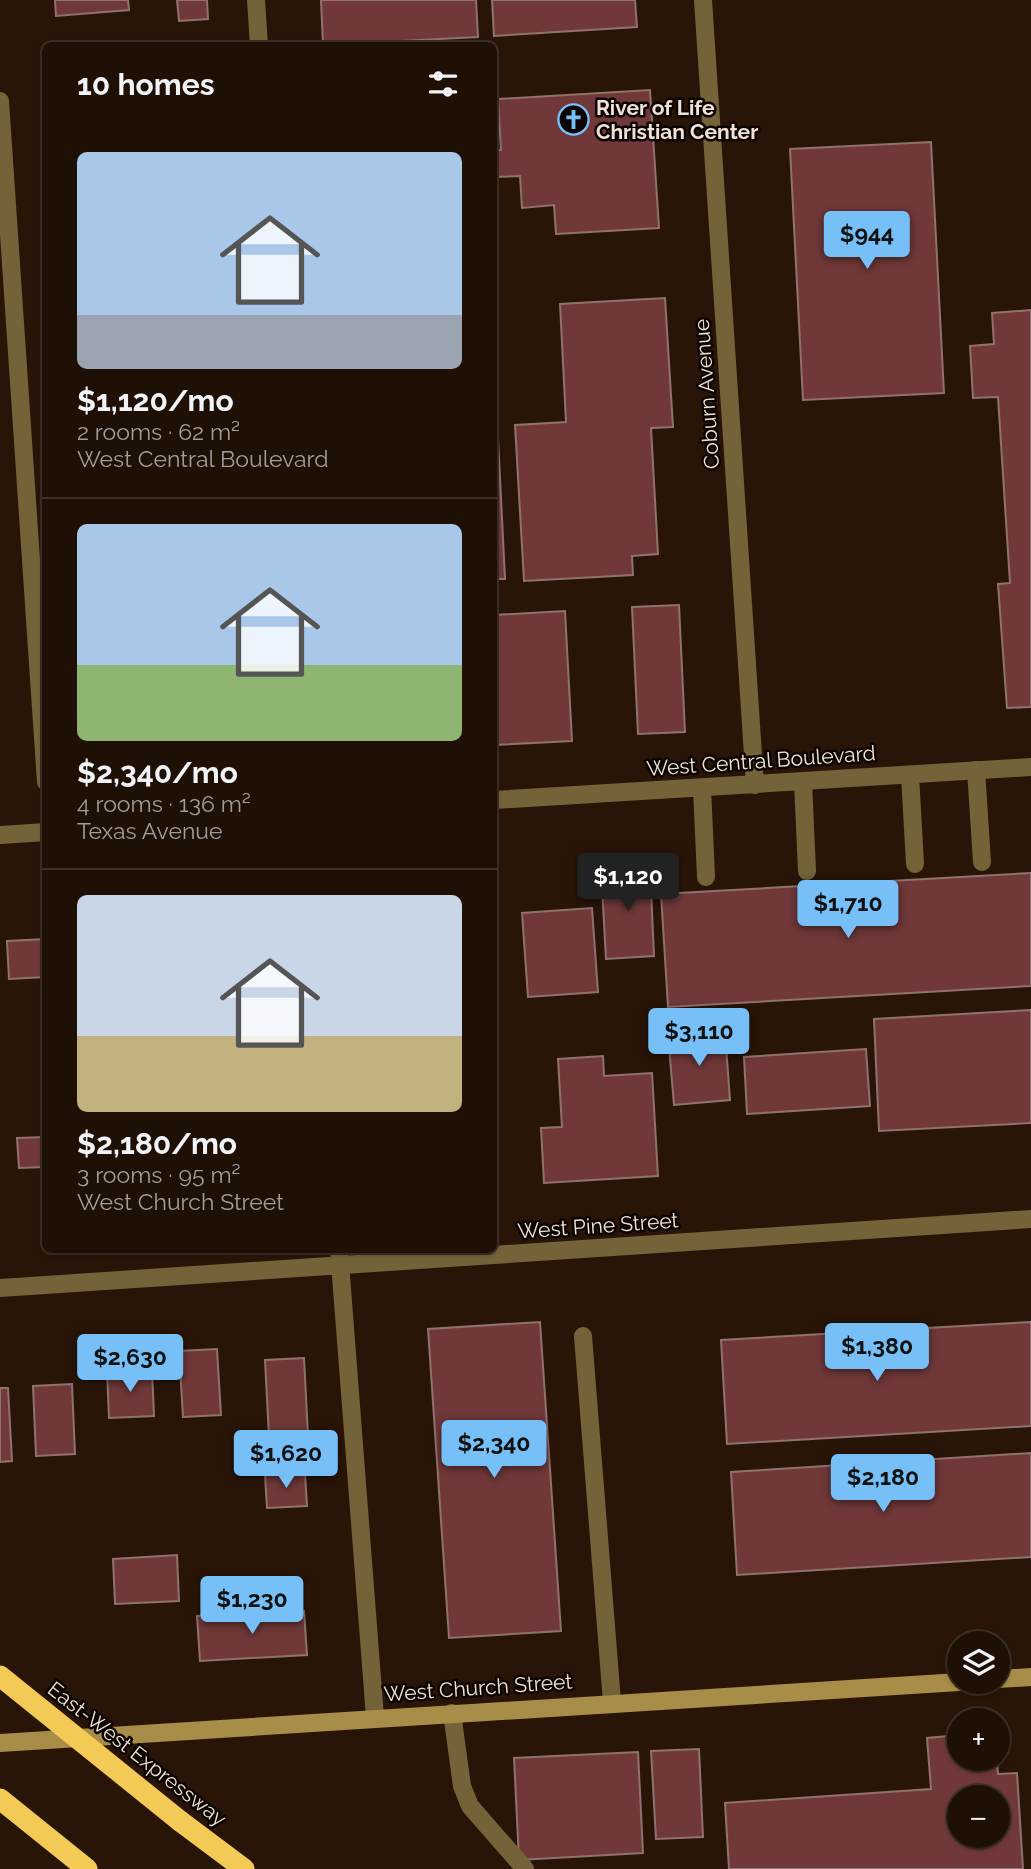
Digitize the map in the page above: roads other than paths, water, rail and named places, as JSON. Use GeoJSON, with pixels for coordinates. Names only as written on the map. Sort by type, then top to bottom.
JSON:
{"type":"FeatureCollection","features":[{"type":"Feature","properties":{"kind":"highway","name":"East-West Expressway"},"geometry":{"type":"LineString","coordinates":[[0,1676],[244,1869]]}},
{"type":"Feature","properties":{"kind":"highway"},"geometry":{"type":"LineString","coordinates":[[0,1799],[88,1869]]}},
{"type":"Feature","properties":{"kind":"street"},"geometry":{"type":"LineString","coordinates":[[256,0],[259,42]]}},
{"type":"Feature","properties":{"kind":"street","name":"Coburn Avenue"},"geometry":{"type":"LineString","coordinates":[[704,0],[755,785]]}},
{"type":"Feature","properties":{"kind":"street"},"geometry":{"type":"LineString","coordinates":[[0,101],[42,723]]}},
{"type":"Feature","properties":{"kind":"street","name":"West Central Boulevard"},"geometry":{"type":"LineString","coordinates":[[497,800],[702,789],[1031,766]]}},
{"type":"Feature","properties":{"kind":"street"},"geometry":{"type":"LineString","coordinates":[[975,770],[982,862]]}},
{"type":"Feature","properties":{"kind":"street"},"geometry":{"type":"LineString","coordinates":[[910,775],[915,864]]}},
{"type":"Feature","properties":{"kind":"street"},"geometry":{"type":"LineString","coordinates":[[803,782],[807,871]]}},
{"type":"Feature","properties":{"kind":"street"},"geometry":{"type":"LineString","coordinates":[[702,789],[706,877]]}},
{"type":"Feature","properties":{"kind":"street"},"geometry":{"type":"LineString","coordinates":[[0,835],[42,832]]}},
{"type":"Feature","properties":{"kind":"street","name":"West Pine Street"},"geometry":{"type":"LineString","coordinates":[[497,1249],[1031,1219]]}},
{"type":"Feature","properties":{"kind":"street","name":"West Pine Street"},"geometry":{"type":"LineString","coordinates":[[0,1288],[340,1258],[429,1253]]}},
{"type":"Feature","properties":{"kind":"street"},"geometry":{"type":"LineString","coordinates":[[340,1258],[375,1717]]}},
{"type":"Feature","properties":{"kind":"street"},"geometry":{"type":"LineString","coordinates":[[583,1336],[612,1702]]}},
{"type":"Feature","properties":{"kind":"street"},"geometry":{"type":"LineString","coordinates":[[1010,1678],[1031,1677]]}},
{"type":"Feature","properties":{"kind":"street","name":"West Church Street"},"geometry":{"type":"LineString","coordinates":[[0,1743],[375,1717],[947,1683]]}},
{"type":"Feature","properties":{"kind":"street"},"geometry":{"type":"LineString","coordinates":[[452,1713],[462,1786],[470,1805],[525,1869]]}},
{"type":"Feature","properties":{"kind":"place","name":"River of Life Christian Center"},"geometry":{"type":"Point","coordinates":[573,120]}}]}
